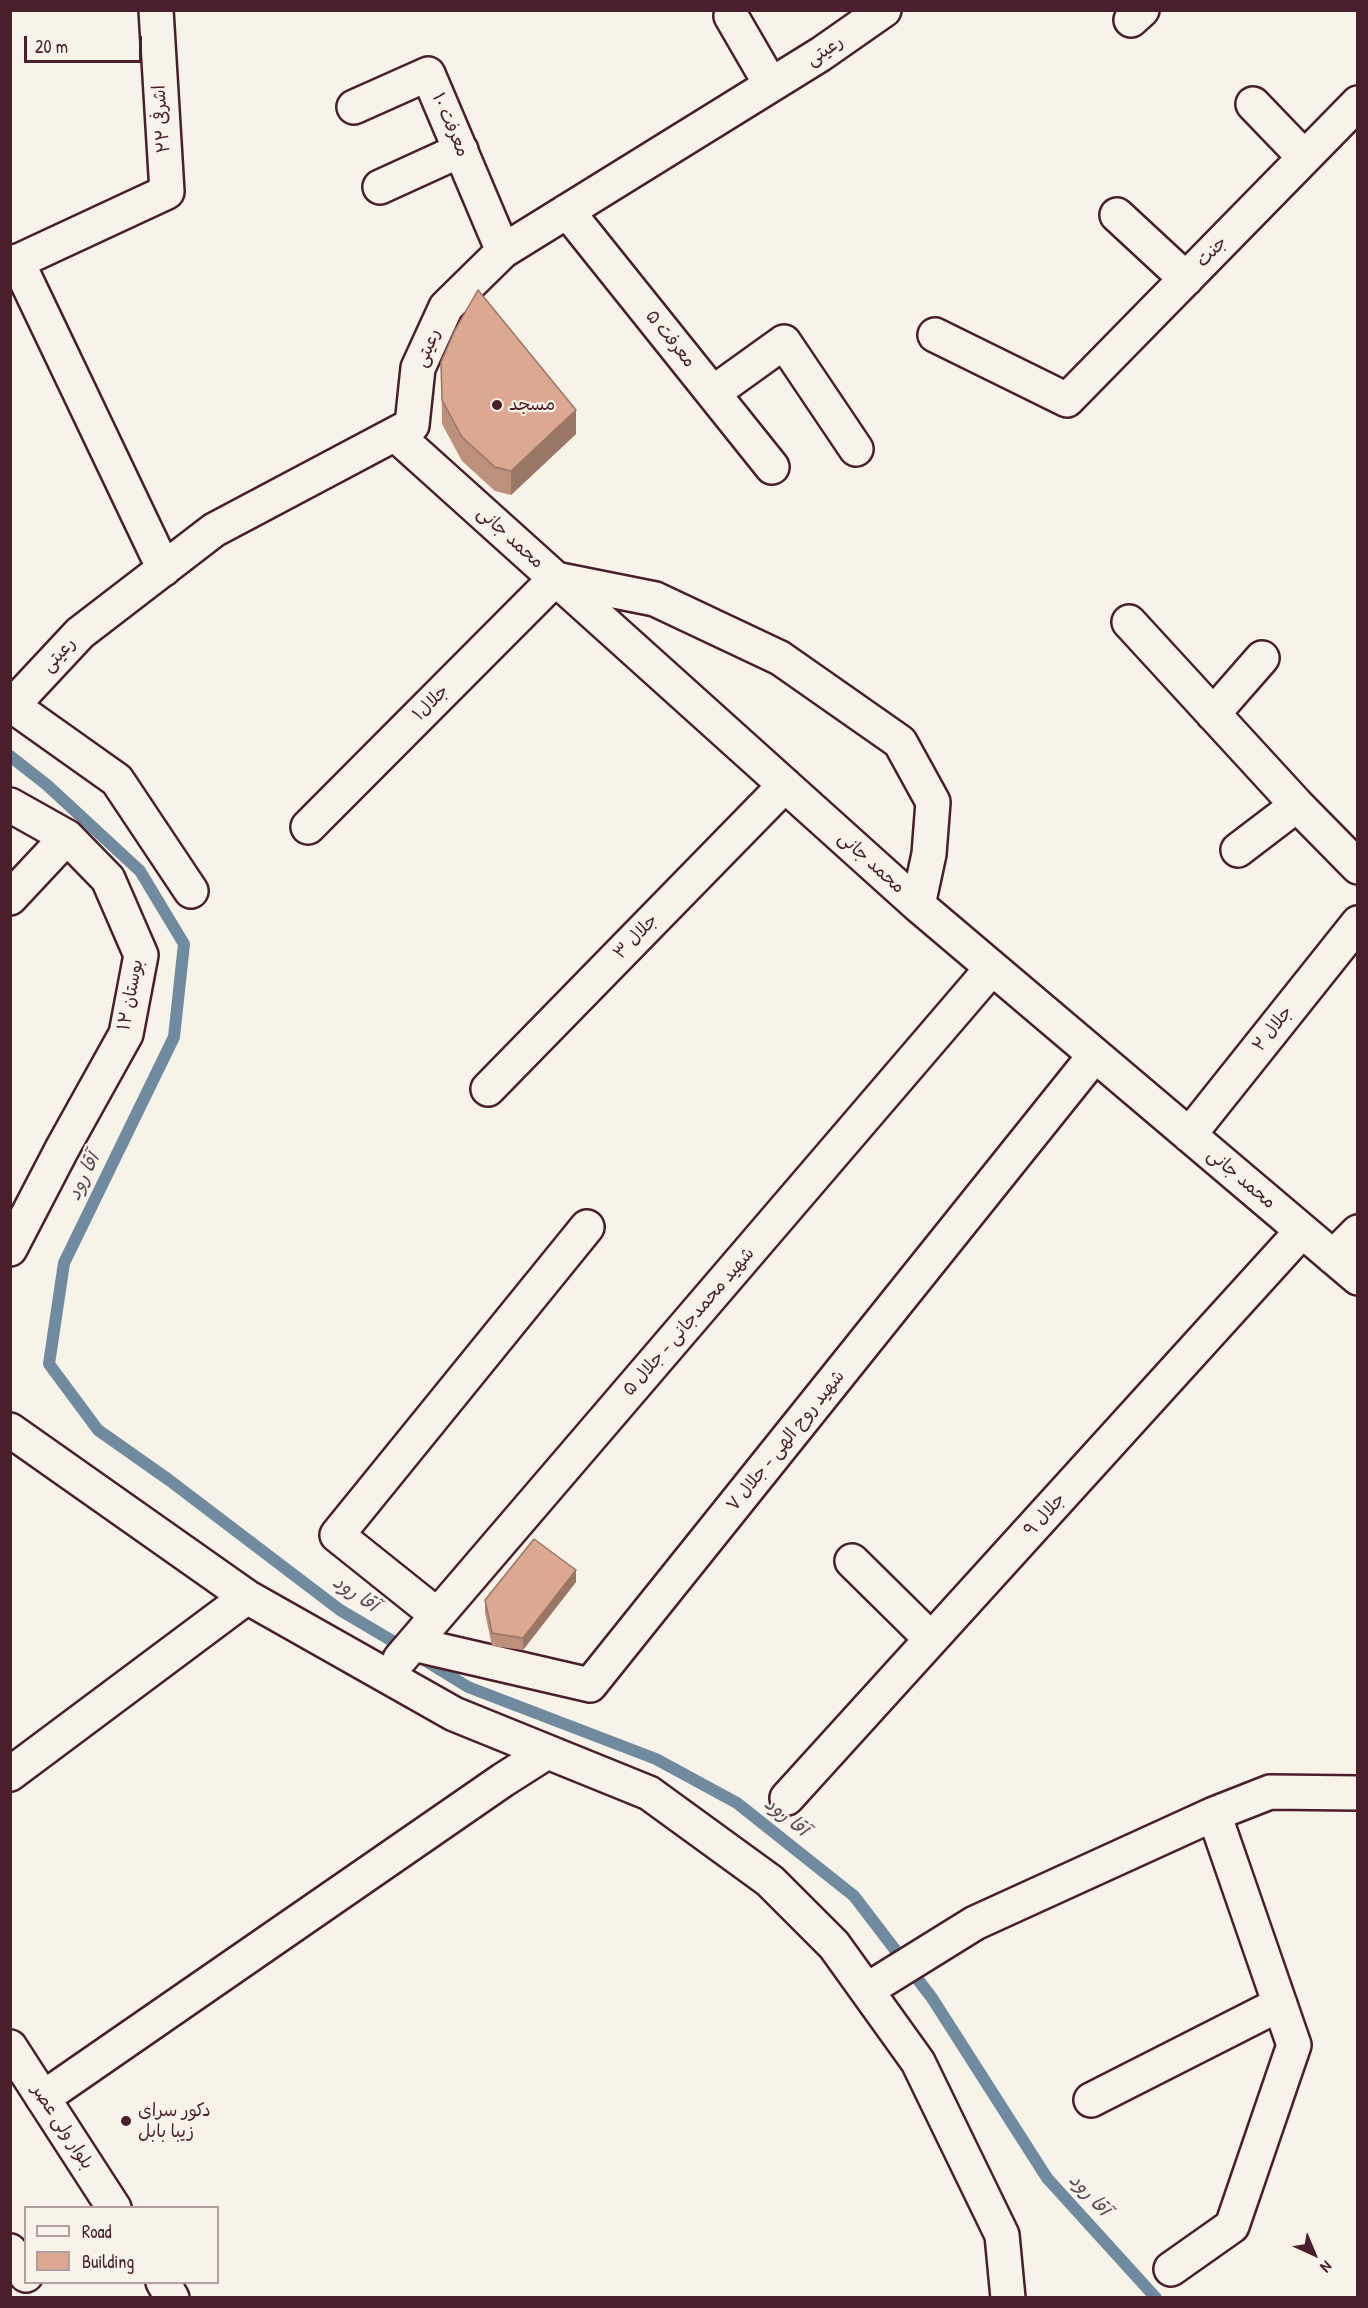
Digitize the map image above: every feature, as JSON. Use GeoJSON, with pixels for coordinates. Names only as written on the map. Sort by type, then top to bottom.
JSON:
{"type":"FeatureCollection","features":[{"type":"Feature","properties":{"kind":"street","name":"اشرفی ۲۲"},"geometry":{"type":"LineString","coordinates":[[14,263],[167,192],[156,10]]}},
{"type":"Feature","properties":{"kind":"street","name":"رعیتی"},"geometry":{"type":"LineString","coordinates":[[11,706],[80,633],[214,530],[412,425],[418,368],[446,307],[503,251],[771,85],[884,10]]}},
{"type":"Feature","properties":{"kind":"street"},"geometry":{"type":"LineString","coordinates":[[731,16],[771,85]]}},
{"type":"Feature","properties":{"kind":"street","name":"معرفت ۱۰"},"geometry":{"type":"LineString","coordinates":[[354,107],[428,74],[503,251]]}},
{"type":"Feature","properties":{"kind":"street","name":"جنت"},"geometry":{"type":"LineString","coordinates":[[935,335],[1067,400],[1358,103]]}},
{"type":"Feature","properties":{"kind":"street"},"geometry":{"type":"LineString","coordinates":[[1253,104],[1305,157]]}},
{"type":"Feature","properties":{"kind":"street"},"geometry":{"type":"LineString","coordinates":[[380,187],[460,150]]}},
{"type":"Feature","properties":{"kind":"street","name":"معرفت ۵"},"geometry":{"type":"LineString","coordinates":[[567,211],[772,467]]}},
{"type":"Feature","properties":{"kind":"street"},"geometry":{"type":"LineString","coordinates":[[1117,215],[1186,279]]}},
{"type":"Feature","properties":{"kind":"street"},"geometry":{"type":"LineString","coordinates":[[14,263],[164,569]]}},
{"type":"Feature","properties":{"kind":"street"},"geometry":{"type":"LineString","coordinates":[[713,393],[784,342],[856,449]]}},
{"type":"Feature","properties":{"kind":"street","name":"محمد جانی"},"geometry":{"type":"LineString","coordinates":[[396,435],[918,905],[1358,1278]]}},
{"type":"Feature","properties":{"kind":"street"},"geometry":{"type":"LineString","coordinates":[[555,579],[654,599],[780,658],[900,742],[933,802],[929,854],[918,905]]}},
{"type":"Feature","properties":{"kind":"street","name":"جلال۱"},"geometry":{"type":"LineString","coordinates":[[308,827],[555,579]]}},
{"type":"Feature","properties":{"kind":"street"},"geometry":{"type":"LineString","coordinates":[[1129,622],[1297,805],[1358,867]]}},
{"type":"Feature","properties":{"kind":"street"},"geometry":{"type":"LineString","coordinates":[[1213,714],[1262,658]]}},
{"type":"Feature","properties":{"kind":"street"},"geometry":{"type":"LineString","coordinates":[[11,706],[117,780],[191,891]]}},
{"type":"Feature","properties":{"kind":"street","name":"جلال ۳"},"geometry":{"type":"LineString","coordinates":[[488,1089],[784,785]]}},
{"type":"Feature","properties":{"kind":"street","name":"بوستان ۱۲"},"geometry":{"type":"LineString","coordinates":[[10,805],[67,837],[108,879],[141,955],[126,1034],[10,1249]]}},
{"type":"Feature","properties":{"kind":"street"},"geometry":{"type":"LineString","coordinates":[[1238,850],[1297,805]]}},
{"type":"Feature","properties":{"kind":"street"},"geometry":{"type":"LineString","coordinates":[[10,898],[67,837]]}},
{"type":"Feature","properties":{"kind":"street","name":"جلال ۲"},"geometry":{"type":"LineString","coordinates":[[1189,1135],[1358,923]]}},
{"type":"Feature","properties":{"kind":"street","name":"شهید محمدجانی - جلال ۵"},"geometry":{"type":"LineString","coordinates":[[386,1676],[992,968]]}},
{"type":"Feature","properties":{"kind":"street","name":"شهید روح الهی - جلال ۷"},"geometry":{"type":"LineString","coordinates":[[413,1644],[591,1684],[1095,1055]]}},
{"type":"Feature","properties":{"kind":"street"},"geometry":{"type":"LineString","coordinates":[[437,1615],[337,1534],[587,1227]]}},
{"type":"Feature","properties":{"kind":"street","name":"جلال ۹"},"geometry":{"type":"LineString","coordinates":[[787,1798],[1302,1231]]}},
{"type":"Feature","properties":{"kind":"street"},"geometry":{"type":"LineString","coordinates":[[1333,1257],[1358,1232]]}},
{"type":"Feature","properties":{"kind":"street"},"geometry":{"type":"LineString","coordinates":[[10,1430],[247,1597],[454,1714],[649,1793],[770,1881],[834,1945],[918,2062],[1002,2235],[1008,2298]]}},
{"type":"Feature","properties":{"kind":"street"},"geometry":{"type":"LineString","coordinates":[[852,1561],[931,1639]]}},
{"type":"Feature","properties":{"kind":"street"},"geometry":{"type":"LineString","coordinates":[[10,1774],[247,1597]]}},
{"type":"Feature","properties":{"kind":"street"},"geometry":{"type":"LineString","coordinates":[[43,2098],[547,1752]]}},
{"type":"Feature","properties":{"kind":"street"},"geometry":{"type":"LineString","coordinates":[[867,1990],[975,1923],[1214,1814],[1270,1792],[1358,1793]]}},
{"type":"Feature","properties":{"kind":"street"},"geometry":{"type":"LineString","coordinates":[[1171,2269],[1232,2226],[1294,2046],[1214,1814]]}},
{"type":"Feature","properties":{"kind":"street"},"geometry":{"type":"LineString","coordinates":[[1091,2100],[1280,2004]]}},
{"type":"Feature","properties":{"kind":"street","name":"بلوار ولی عصر"},"geometry":{"type":"LineString","coordinates":[[10,2047],[113,2206]]}},
{"type":"Feature","properties":{"kind":"street"},"geometry":{"type":"LineString","coordinates":[[10,2251],[24,2272]]}},
{"type":"Feature","properties":{"kind":"street"},"geometry":{"type":"LineString","coordinates":[[32,2284],[40,2298]]}},
{"type":"Feature","properties":{"kind":"street"},"geometry":{"type":"LineString","coordinates":[[163,2284],[172,2298]]}},
{"type":"Feature","properties":{"kind":"building","name":"مسجد"},"geometry":{"type":"Polygon","coordinates":[[[478,290],[576,410],[511,471],[495,467],[462,437],[442,400],[441,362],[455,330],[478,290]]]}},
{"type":"Feature","properties":{"kind":"building"},"geometry":{"type":"Polygon","coordinates":[[[534,1539],[576,1570],[523,1638],[492,1633],[485,1600],[534,1539]]]}},
{"type":"Feature","properties":{"kind":"waterway","name":"آقا رود"},"geometry":{"type":"LineString","coordinates":[[10,756],[47,785],[140,871],[184,944],[174,1037],[64,1263],[49,1364],[98,1430],[169,1480],[340,1610],[406,1649]]}},
{"type":"Feature","properties":{"kind":"waterway","name":"آقا رود"},"geometry":{"type":"LineString","coordinates":[[421,1658],[468,1687],[656,1759],[737,1803],[854,1896],[932,1998],[1047,2178],[1156,2298]]}},
{"type":"Feature","properties":{"kind":"place","name":"مسجد"},"geometry":{"type":"Point","coordinates":[497,405]}},
{"type":"Feature","properties":{"kind":"place","name":"دکور سرای زیبا بابل"},"geometry":{"type":"Point","coordinates":[126,2121]}}]}
